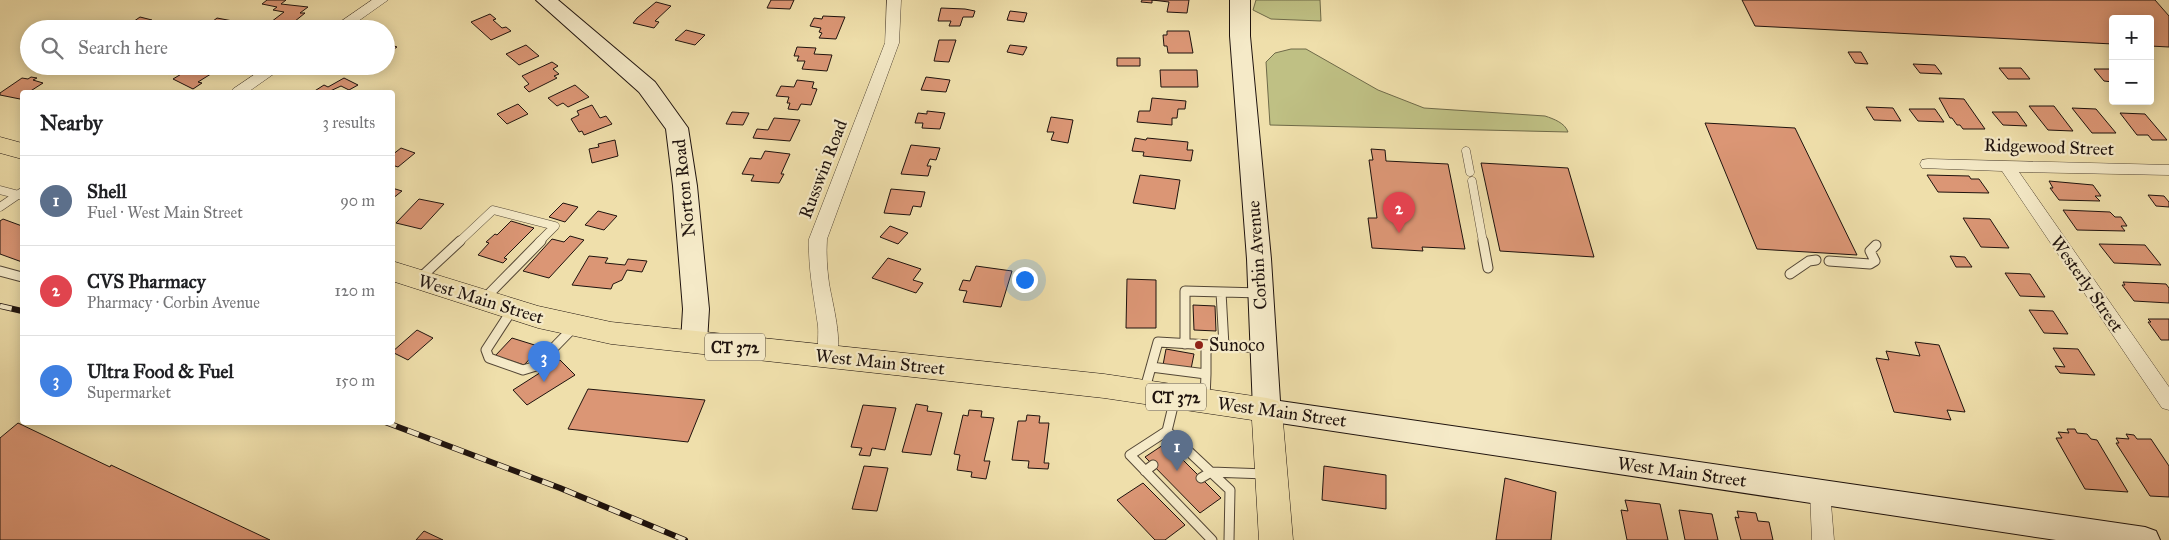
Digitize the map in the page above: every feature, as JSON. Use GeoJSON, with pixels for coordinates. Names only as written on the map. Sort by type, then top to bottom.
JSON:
{"type":"FeatureCollection","features":[{"type":"Feature","properties":{"kind":"main road","name":"Norton Road"},"geometry":{"type":"LineString","coordinates":[[546,0],[647,87],[677,128],[685,186],[696,309],[694,342]]}},
{"type":"Feature","properties":{"kind":"main road","name":"Corbin Avenue"},"geometry":{"type":"LineString","coordinates":[[1240,0],[1240,36],[1261,293],[1276,540]]}},
{"type":"Feature","properties":{"kind":"main road"},"geometry":{"type":"LineString","coordinates":[[0,145],[20,150]]}},
{"type":"Feature","properties":{"kind":"main road","name":"West Main Street"},"geometry":{"type":"LineString","coordinates":[[406,275],[512,310],[575,326],[625,335],[1095,385],[1147,380],[1176,397],[1205,388],[1267,410],[2145,540]]}},
{"type":"Feature","properties":{"kind":"street"},"geometry":{"type":"LineString","coordinates":[[351,20],[382,0]]}},
{"type":"Feature","properties":{"kind":"street","name":"Russwin Road"},"geometry":{"type":"LineString","coordinates":[[828,356],[827,324],[818,280],[816,259],[818,239],[892,42],[894,0]]}},
{"type":"Feature","properties":{"kind":"street"},"geometry":{"type":"LineString","coordinates":[[241,90],[264,75]]}},
{"type":"Feature","properties":{"kind":"street","name":"Ridgewood Street"},"geometry":{"type":"LineString","coordinates":[[1928,164],[2169,170]]}},
{"type":"Feature","properties":{"kind":"street","name":"Westerly Street"},"geometry":{"type":"LineString","coordinates":[[2006,165],[2169,402]]}},
{"type":"Feature","properties":{"kind":"street"},"geometry":{"type":"LineString","coordinates":[[1820,492],[1824,540]]}},
{"type":"Feature","properties":{"kind":"lane"},"geometry":{"type":"LineString","coordinates":[[1466,151],[1470,172]]}},
{"type":"Feature","properties":{"kind":"lane"},"geometry":{"type":"LineString","coordinates":[[1472,181],[1488,268]]}},
{"type":"Feature","properties":{"kind":"lane"},"geometry":{"type":"LineString","coordinates":[[0,190],[20,193]]}},
{"type":"Feature","properties":{"kind":"lane"},"geometry":{"type":"LineString","coordinates":[[0,207],[20,194]]}},
{"type":"Feature","properties":{"kind":"lane"},"geometry":{"type":"LineString","coordinates":[[406,275],[494,210],[554,226],[482,301]]}},
{"type":"Feature","properties":{"kind":"lane"},"geometry":{"type":"LineString","coordinates":[[1829,261],[1870,264],[1875,261],[1870,251],[1876,245]]}},
{"type":"Feature","properties":{"kind":"lane"},"geometry":{"type":"LineString","coordinates":[[1790,274],[1809,261],[1816,260]]}},
{"type":"Feature","properties":{"kind":"lane"},"geometry":{"type":"LineString","coordinates":[[0,271],[20,276]]}},
{"type":"Feature","properties":{"kind":"lane"},"geometry":{"type":"LineString","coordinates":[[1185,344],[1185,291],[1261,293]]}},
{"type":"Feature","properties":{"kind":"lane"},"geometry":{"type":"LineString","coordinates":[[1221,292],[1224,346]]}},
{"type":"Feature","properties":{"kind":"lane"},"geometry":{"type":"LineString","coordinates":[[512,310],[486,350],[489,358],[523,370],[536,366],[575,326]]}},
{"type":"Feature","properties":{"kind":"lane"},"geometry":{"type":"LineString","coordinates":[[1206,345],[1205,388],[1147,380],[1158,342],[1263,348]]}},
{"type":"Feature","properties":{"kind":"lane"},"geometry":{"type":"LineString","coordinates":[[1176,397],[1167,431],[1130,455],[1149,468],[1176,496],[1212,540]]}},
{"type":"Feature","properties":{"kind":"lane"},"geometry":{"type":"LineString","coordinates":[[1167,431],[1178,448],[1211,472],[1230,490],[1229,540]]}},
{"type":"Feature","properties":{"kind":"lane"},"geometry":{"type":"LineString","coordinates":[[1201,478],[1211,472],[1271,474]]}},
{"type":"Feature","properties":{"kind":"green space"},"geometry":{"type":"Polygon","coordinates":[[[1256,0],[1320,0],[1321,21],[1271,19],[1253,10],[1256,0]]]}},
{"type":"Feature","properties":{"kind":"green space"},"geometry":{"type":"Polygon","coordinates":[[[1291,49],[1306,49],[1378,90],[1424,108],[1545,116],[1562,124],[1568,132],[1270,125],[1266,62],[1275,53],[1291,49]]]}},
{"type":"Feature","properties":{"kind":"building"},"geometry":{"type":"Polygon","coordinates":[[[267,0],[286,0],[281,4],[308,7],[300,13],[305,13],[296,20],[274,20],[284,12],[273,10],[277,7],[262,4],[267,0]]]}},
{"type":"Feature","properties":{"kind":"building"},"geometry":{"type":"Polygon","coordinates":[[[771,0],[794,0],[790,9],[767,8],[771,0]]]}},
{"type":"Feature","properties":{"kind":"building"},"geometry":{"type":"Polygon","coordinates":[[[1142,0],[1152,0],[1152,3],[1141,2],[1142,0]]]}},
{"type":"Feature","properties":{"kind":"building"},"geometry":{"type":"Polygon","coordinates":[[[1152,0],[1189,0],[1187,13],[1167,12],[1169,2],[1152,0]]]}},
{"type":"Feature","properties":{"kind":"building"},"geometry":{"type":"Polygon","coordinates":[[[1742,0],[2155,0],[2169,16],[2169,47],[2154,46],[2154,15],[2109,15],[2109,44],[1755,26],[1742,0]]]}},
{"type":"Feature","properties":{"kind":"building"},"geometry":{"type":"Polygon","coordinates":[[[656,2],[671,6],[655,21],[659,22],[654,28],[633,23],[637,18],[656,2]]]}},
{"type":"Feature","properties":{"kind":"building"},"geometry":{"type":"Polygon","coordinates":[[[941,8],[975,11],[973,17],[963,17],[960,26],[949,26],[951,21],[938,21],[941,8]]]}},
{"type":"Feature","properties":{"kind":"building"},"geometry":{"type":"Polygon","coordinates":[[[1010,11],[1027,13],[1024,22],[1007,20],[1010,11]]]}},
{"type":"Feature","properties":{"kind":"building"},"geometry":{"type":"Polygon","coordinates":[[[490,14],[496,19],[493,20],[502,28],[506,27],[511,31],[491,40],[471,22],[490,14]]]}},
{"type":"Feature","properties":{"kind":"building"},"geometry":{"type":"Polygon","coordinates":[[[823,16],[845,17],[836,39],[819,38],[822,33],[819,32],[821,28],[810,26],[814,18],[822,19],[823,16]]]}},
{"type":"Feature","properties":{"kind":"building"},"geometry":{"type":"Polygon","coordinates":[[[140,17],[152,20],[136,20],[140,17]]]}},
{"type":"Feature","properties":{"kind":"building"},"geometry":{"type":"Polygon","coordinates":[[[686,30],[705,35],[695,45],[675,40],[686,30]]]}},
{"type":"Feature","properties":{"kind":"building"},"geometry":{"type":"Polygon","coordinates":[[[1167,31],[1189,31],[1193,53],[1168,53],[1167,46],[1164,46],[1163,35],[1167,35],[1167,31]]]}},
{"type":"Feature","properties":{"kind":"building"},"geometry":{"type":"Polygon","coordinates":[[[939,40],[956,40],[949,62],[934,61],[939,40]]]}},
{"type":"Feature","properties":{"kind":"building"},"geometry":{"type":"Polygon","coordinates":[[[526,45],[539,56],[519,65],[506,54],[526,45]]]}},
{"type":"Feature","properties":{"kind":"building"},"geometry":{"type":"Polygon","coordinates":[[[1010,45],[1027,47],[1023,55],[1007,52],[1010,45]]]}},
{"type":"Feature","properties":{"kind":"building"},"geometry":{"type":"Polygon","coordinates":[[[797,47],[816,48],[814,54],[832,55],[827,71],[802,69],[805,61],[797,61],[799,56],[794,56],[797,47]]]}},
{"type":"Feature","properties":{"kind":"building"},"geometry":{"type":"Polygon","coordinates":[[[1848,52],[1861,52],[1868,64],[1855,63],[1848,52]]]}},
{"type":"Feature","properties":{"kind":"building"},"geometry":{"type":"Polygon","coordinates":[[[1117,58],[1140,58],[1140,66],[1117,66],[1117,58]]]}},
{"type":"Feature","properties":{"kind":"building"},"geometry":{"type":"Polygon","coordinates":[[[552,62],[558,66],[553,69],[559,74],[554,76],[557,78],[529,92],[524,87],[529,84],[522,76],[552,62]]]}},
{"type":"Feature","properties":{"kind":"building"},"geometry":{"type":"Polygon","coordinates":[[[1913,64],[1935,65],[1942,74],[1920,73],[1913,64]]]}},
{"type":"Feature","properties":{"kind":"building"},"geometry":{"type":"Polygon","coordinates":[[[1999,68],[2021,68],[2030,79],[2008,79],[1999,68]]]}},
{"type":"Feature","properties":{"kind":"building"},"geometry":{"type":"Polygon","coordinates":[[[2094,69],[2109,69],[2109,82],[2104,81],[2094,69]]]}},
{"type":"Feature","properties":{"kind":"building"},"geometry":{"type":"Polygon","coordinates":[[[1160,70],[1197,70],[1198,87],[1161,87],[1160,70]]]}},
{"type":"Feature","properties":{"kind":"building"},"geometry":{"type":"Polygon","coordinates":[[[180,75],[209,75],[198,82],[202,83],[193,89],[173,79],[180,75]]]}},
{"type":"Feature","properties":{"kind":"building"},"geometry":{"type":"Polygon","coordinates":[[[31,77],[37,78],[33,80],[43,83],[32,90],[20,90],[20,99],[0,95],[0,93],[22,78],[28,79],[31,77]]]}},
{"type":"Feature","properties":{"kind":"building"},"geometry":{"type":"Polygon","coordinates":[[[926,77],[950,80],[946,92],[921,90],[926,77]]]}},
{"type":"Feature","properties":{"kind":"building"},"geometry":{"type":"Polygon","coordinates":[[[344,78],[358,85],[349,90],[341,86],[332,90],[316,90],[324,85],[328,87],[344,78]]]}},
{"type":"Feature","properties":{"kind":"building"},"geometry":{"type":"Polygon","coordinates":[[[797,80],[814,82],[812,88],[817,89],[811,105],[801,104],[798,110],[788,109],[789,97],[776,96],[781,86],[794,87],[797,80]]]}},
{"type":"Feature","properties":{"kind":"building"},"geometry":{"type":"Polygon","coordinates":[[[575,85],[589,97],[568,107],[563,103],[557,106],[548,98],[575,85]]]}},
{"type":"Feature","properties":{"kind":"building"},"geometry":{"type":"Polygon","coordinates":[[[1152,98],[1186,101],[1185,109],[1178,109],[1177,118],[1172,118],[1172,125],[1137,122],[1139,111],[1150,111],[1152,98]]]}},
{"type":"Feature","properties":{"kind":"building"},"geometry":{"type":"Polygon","coordinates":[[[1939,98],[1964,99],[1985,129],[1963,129],[1960,125],[1957,125],[1950,118],[1939,98]]]}},
{"type":"Feature","properties":{"kind":"building"},"geometry":{"type":"Polygon","coordinates":[[[518,104],[528,114],[507,124],[497,114],[518,104]]]}},
{"type":"Feature","properties":{"kind":"building"},"geometry":{"type":"Polygon","coordinates":[[[592,105],[600,118],[606,116],[612,124],[584,135],[582,131],[579,132],[571,119],[579,115],[577,111],[592,105]]]}},
{"type":"Feature","properties":{"kind":"building"},"geometry":{"type":"Polygon","coordinates":[[[2029,106],[2054,106],[2073,131],[2048,130],[2029,106]]]}},
{"type":"Feature","properties":{"kind":"building"},"geometry":{"type":"Polygon","coordinates":[[[1866,107],[1893,108],[1901,121],[1874,120],[1866,107]]]}},
{"type":"Feature","properties":{"kind":"building"},"geometry":{"type":"Polygon","coordinates":[[[2072,108],[2096,109],[2116,133],[2092,133],[2072,108]]]}},
{"type":"Feature","properties":{"kind":"building"},"geometry":{"type":"Polygon","coordinates":[[[1909,109],[1935,109],[1944,122],[1918,121],[1909,109]]]}},
{"type":"Feature","properties":{"kind":"building"},"geometry":{"type":"Polygon","coordinates":[[[927,111],[945,113],[940,129],[922,128],[923,123],[915,123],[918,113],[927,114],[927,111]]]}},
{"type":"Feature","properties":{"kind":"building"},"geometry":{"type":"Polygon","coordinates":[[[732,112],[749,113],[743,125],[726,124],[732,112]]]}},
{"type":"Feature","properties":{"kind":"building"},"geometry":{"type":"Polygon","coordinates":[[[1992,112],[2017,112],[2027,126],[2003,125],[1992,112]]]}},
{"type":"Feature","properties":{"kind":"building"},"geometry":{"type":"Polygon","coordinates":[[[2120,113],[2145,114],[2167,140],[2152,140],[2148,135],[2137,135],[2120,113]]]}},
{"type":"Feature","properties":{"kind":"building"},"geometry":{"type":"Polygon","coordinates":[[[1051,117],[1073,120],[1068,143],[1051,140],[1054,132],[1047,132],[1051,117]]]}},
{"type":"Feature","properties":{"kind":"building"},"geometry":{"type":"Polygon","coordinates":[[[774,118],[800,120],[790,141],[753,138],[757,129],[768,130],[774,118]]]}},
{"type":"Feature","properties":{"kind":"building"},"geometry":{"type":"Polygon","coordinates":[[[1705,123],[1795,128],[1857,255],[1757,249],[1705,123]]]}},
{"type":"Feature","properties":{"kind":"building"},"geometry":{"type":"Polygon","coordinates":[[[1135,138],[1188,142],[1187,150],[1193,150],[1191,161],[1143,156],[1144,152],[1132,151],[1135,138]]]}},
{"type":"Feature","properties":{"kind":"building"},"geometry":{"type":"Polygon","coordinates":[[[615,140],[618,156],[592,163],[589,149],[599,147],[598,144],[615,140]]]}},
{"type":"Feature","properties":{"kind":"building"},"geometry":{"type":"Polygon","coordinates":[[[911,145],[940,148],[936,160],[930,159],[927,166],[931,166],[928,176],[901,174],[911,145]]]}},
{"type":"Feature","properties":{"kind":"building"},"geometry":{"type":"Polygon","coordinates":[[[401,148],[415,153],[398,167],[395,166],[395,153],[401,148]]]}},
{"type":"Feature","properties":{"kind":"building"},"geometry":{"type":"Polygon","coordinates":[[[1371,149],[1385,150],[1386,161],[1448,164],[1465,249],[1422,247],[1423,251],[1372,248],[1368,218],[1377,218],[1369,160],[1373,160],[1371,149]]]}},
{"type":"Feature","properties":{"kind":"building"},"geometry":{"type":"Polygon","coordinates":[[[765,151],[790,154],[779,183],[751,181],[754,175],[742,174],[750,158],[761,159],[765,151]]]}},
{"type":"Feature","properties":{"kind":"building"},"geometry":{"type":"Polygon","coordinates":[[[1481,163],[1568,168],[1594,257],[1500,251],[1481,163]]]}},
{"type":"Feature","properties":{"kind":"building"},"geometry":{"type":"Polygon","coordinates":[[[1140,175],[1180,180],[1175,209],[1133,203],[1140,175]]]}},
{"type":"Feature","properties":{"kind":"building"},"geometry":{"type":"Polygon","coordinates":[[[1927,175],[1969,176],[1971,179],[1979,179],[1989,193],[1938,192],[1927,175]]]}},
{"type":"Feature","properties":{"kind":"building"},"geometry":{"type":"Polygon","coordinates":[[[2049,181],[2093,185],[2101,196],[2095,196],[2100,201],[2059,200],[2050,188],[2053,188],[2049,181]]]}},
{"type":"Feature","properties":{"kind":"building"},"geometry":{"type":"Polygon","coordinates":[[[395,189],[402,191],[395,197],[395,189]]]}},
{"type":"Feature","properties":{"kind":"building"},"geometry":{"type":"Polygon","coordinates":[[[891,189],[925,192],[921,207],[913,206],[910,215],[884,213],[891,189]]]}},
{"type":"Feature","properties":{"kind":"building"},"geometry":{"type":"Polygon","coordinates":[[[2148,195],[2164,196],[2169,202],[2169,207],[2156,206],[2148,195]]]}},
{"type":"Feature","properties":{"kind":"building"},"geometry":{"type":"Polygon","coordinates":[[[419,199],[444,204],[421,229],[396,223],[419,199]]]}},
{"type":"Feature","properties":{"kind":"building"},"geometry":{"type":"Polygon","coordinates":[[[563,203],[578,207],[565,222],[549,217],[563,203]]]}},
{"type":"Feature","properties":{"kind":"building"},"geometry":{"type":"Polygon","coordinates":[[[2063,210],[2110,212],[2115,217],[2121,217],[2127,226],[2121,226],[2125,231],[2077,230],[2063,210]]]}},
{"type":"Feature","properties":{"kind":"building"},"geometry":{"type":"Polygon","coordinates":[[[598,211],[617,216],[604,230],[585,225],[598,211]]]}},
{"type":"Feature","properties":{"kind":"building"},"geometry":{"type":"Polygon","coordinates":[[[1963,218],[1990,219],[2009,248],[1981,247],[1963,218]]]}},
{"type":"Feature","properties":{"kind":"building"},"geometry":{"type":"Polygon","coordinates":[[[3,219],[20,225],[20,261],[0,254],[0,221],[3,219]]]}},
{"type":"Feature","properties":{"kind":"building"},"geometry":{"type":"Polygon","coordinates":[[[511,221],[534,228],[504,258],[507,259],[503,263],[478,255],[489,243],[486,242],[495,234],[497,235],[511,221]]]}},
{"type":"Feature","properties":{"kind":"building"},"geometry":{"type":"Polygon","coordinates":[[[890,226],[908,233],[898,244],[880,237],[890,226]]]}},
{"type":"Feature","properties":{"kind":"building"},"geometry":{"type":"Polygon","coordinates":[[[570,236],[584,240],[549,278],[523,271],[552,239],[564,242],[570,236]]]}},
{"type":"Feature","properties":{"kind":"building"},"geometry":{"type":"Polygon","coordinates":[[[2099,244],[2145,245],[2161,265],[2114,263],[2099,244]]]}},
{"type":"Feature","properties":{"kind":"building"},"geometry":{"type":"Polygon","coordinates":[[[589,256],[608,258],[605,263],[625,265],[628,259],[647,261],[642,272],[627,270],[622,280],[613,284],[611,289],[572,285],[589,256]]]}},
{"type":"Feature","properties":{"kind":"building"},"geometry":{"type":"Polygon","coordinates":[[[1950,256],[1965,257],[1972,267],[1956,267],[1950,256]]]}},
{"type":"Feature","properties":{"kind":"building"},"geometry":{"type":"Polygon","coordinates":[[[888,258],[921,269],[913,280],[923,283],[916,293],[872,278],[888,258]]]}},
{"type":"Feature","properties":{"kind":"building"},"geometry":{"type":"Polygon","coordinates":[[[976,266],[1012,271],[1001,307],[963,302],[967,291],[959,290],[963,280],[970,281],[976,266]]]}},
{"type":"Feature","properties":{"kind":"building"},"geometry":{"type":"Polygon","coordinates":[[[2005,273],[2030,274],[2045,297],[2020,296],[2005,273]]]}},
{"type":"Feature","properties":{"kind":"building"},"geometry":{"type":"Polygon","coordinates":[[[1127,279],[1156,280],[1156,328],[1126,328],[1127,279]]]}},
{"type":"Feature","properties":{"kind":"building"},"geometry":{"type":"Polygon","coordinates":[[[2123,282],[2166,284],[2169,288],[2169,303],[2134,301],[2122,285],[2125,285],[2123,282]]]}},
{"type":"Feature","properties":{"kind":"building"},"geometry":{"type":"Polygon","coordinates":[[[1193,305],[1215,306],[1216,331],[1194,330],[1193,305]]]}},
{"type":"Feature","properties":{"kind":"building"},"geometry":{"type":"Polygon","coordinates":[[[2029,310],[2053,311],[2068,334],[2044,333],[2029,310]]]}},
{"type":"Feature","properties":{"kind":"building"},"geometry":{"type":"Polygon","coordinates":[[[2148,319],[2169,319],[2169,340],[2161,340],[2148,322],[2151,322],[2148,319]]]}},
{"type":"Feature","properties":{"kind":"building"},"geometry":{"type":"Polygon","coordinates":[[[417,330],[433,338],[408,360],[395,354],[395,349],[417,330]]]}},
{"type":"Feature","properties":{"kind":"building"},"geometry":{"type":"Polygon","coordinates":[[[512,338],[541,347],[524,365],[495,356],[512,338]]]}},
{"type":"Feature","properties":{"kind":"building"},"geometry":{"type":"Polygon","coordinates":[[[1915,342],[1939,345],[1965,412],[1947,410],[1951,420],[1894,412],[1876,358],[1889,360],[1886,351],[1920,356],[1915,342]]]}},
{"type":"Feature","properties":{"kind":"building"},"geometry":{"type":"Polygon","coordinates":[[[2053,348],[2078,349],[2095,375],[2060,373],[2055,366],[2065,367],[2053,348]]]}},
{"type":"Feature","properties":{"kind":"building"},"geometry":{"type":"Polygon","coordinates":[[[1166,349],[1194,354],[1191,369],[1163,365],[1166,349]]]}},
{"type":"Feature","properties":{"kind":"building"},"geometry":{"type":"Polygon","coordinates":[[[560,360],[575,375],[527,405],[513,390],[560,360]]]}},
{"type":"Feature","properties":{"kind":"building"},"geometry":{"type":"Polygon","coordinates":[[[588,389],[705,400],[688,442],[568,429],[588,389]]]}},
{"type":"Feature","properties":{"kind":"building"},"geometry":{"type":"Polygon","coordinates":[[[916,404],[928,406],[927,411],[942,413],[931,455],[902,452],[916,404]]]}},
{"type":"Feature","properties":{"kind":"building"},"geometry":{"type":"Polygon","coordinates":[[[863,405],[896,408],[885,450],[872,448],[870,456],[859,455],[862,448],[851,447],[863,405]]]}},
{"type":"Feature","properties":{"kind":"building"},"geometry":{"type":"Polygon","coordinates":[[[969,410],[982,411],[981,417],[994,418],[984,461],[990,461],[986,479],[971,477],[972,472],[957,470],[960,455],[954,454],[963,415],[968,416],[969,410]]]}},
{"type":"Feature","properties":{"kind":"building"},"geometry":{"type":"Polygon","coordinates":[[[1027,415],[1040,416],[1039,423],[1049,423],[1044,463],[1049,463],[1048,469],[1028,468],[1029,461],[1012,460],[1018,421],[1026,421],[1027,415]]]}},
{"type":"Feature","properties":{"kind":"building"},"geometry":{"type":"Polygon","coordinates":[[[18,423],[270,540],[0,540],[0,438],[18,423]]]}},
{"type":"Feature","properties":{"kind":"building"},"geometry":{"type":"Polygon","coordinates":[[[2067,429],[2075,429],[2077,433],[2087,434],[2091,439],[2097,440],[2128,492],[2085,489],[2056,438],[2062,438],[2058,432],[2069,433],[2067,429]]]}},
{"type":"Feature","properties":{"kind":"building"},"geometry":{"type":"Polygon","coordinates":[[[2126,434],[2134,435],[2137,439],[2151,439],[2169,466],[2169,497],[2150,496],[2116,443],[2119,443],[2116,438],[2129,439],[2126,434]]]}},
{"type":"Feature","properties":{"kind":"building"},"geometry":{"type":"Polygon","coordinates":[[[1166,443],[1221,498],[1200,513],[1145,457],[1166,443]]]}},
{"type":"Feature","properties":{"kind":"building"},"geometry":{"type":"Polygon","coordinates":[[[864,466],[888,468],[877,511],[852,509],[864,466]]]}},
{"type":"Feature","properties":{"kind":"building"},"geometry":{"type":"Polygon","coordinates":[[[1324,466],[1386,475],[1386,509],[1322,500],[1324,466]]]}},
{"type":"Feature","properties":{"kind":"building"},"geometry":{"type":"Polygon","coordinates":[[[1505,478],[1556,492],[1551,540],[1496,540],[1505,478]]]}},
{"type":"Feature","properties":{"kind":"building"},"geometry":{"type":"Polygon","coordinates":[[[1143,483],[1185,525],[1165,540],[1155,540],[1117,500],[1143,483]]]}},
{"type":"Feature","properties":{"kind":"building"},"geometry":{"type":"Polygon","coordinates":[[[1625,500],[1660,504],[1668,540],[1627,540],[1621,510],[1628,511],[1625,500]]]}},
{"type":"Feature","properties":{"kind":"building"},"geometry":{"type":"Polygon","coordinates":[[[1679,510],[1712,514],[1718,540],[1685,540],[1679,510]]]}},
{"type":"Feature","properties":{"kind":"building"},"geometry":{"type":"Polygon","coordinates":[[[1737,511],[1756,513],[1758,521],[1769,522],[1773,540],[1741,540],[1735,517],[1739,518],[1737,511]]]}},
{"type":"Feature","properties":{"kind":"building"},"geometry":{"type":"Polygon","coordinates":[[[424,531],[443,540],[416,540],[424,531]]]}},
{"type":"Feature","properties":{"kind":"railway"},"geometry":{"type":"LineString","coordinates":[[0,306],[20,311]]}},
{"type":"Feature","properties":{"kind":"railway"},"geometry":{"type":"LineString","coordinates":[[393,425],[560,488],[685,540]]}},
{"type":"Feature","properties":{"kind":"place","name":"CVS Pharmacy"},"geometry":{"type":"Point","coordinates":[1399,233]}},
{"type":"Feature","properties":{"kind":"place","name":"Sunoco"},"geometry":{"type":"Point","coordinates":[1199,345]}},
{"type":"Feature","properties":{"kind":"place","name":"Ultra Food & Fuel"},"geometry":{"type":"Point","coordinates":[544,382]}},
{"type":"Feature","properties":{"kind":"place","name":"Shell"},"geometry":{"type":"Point","coordinates":[1177,471]}}]}
